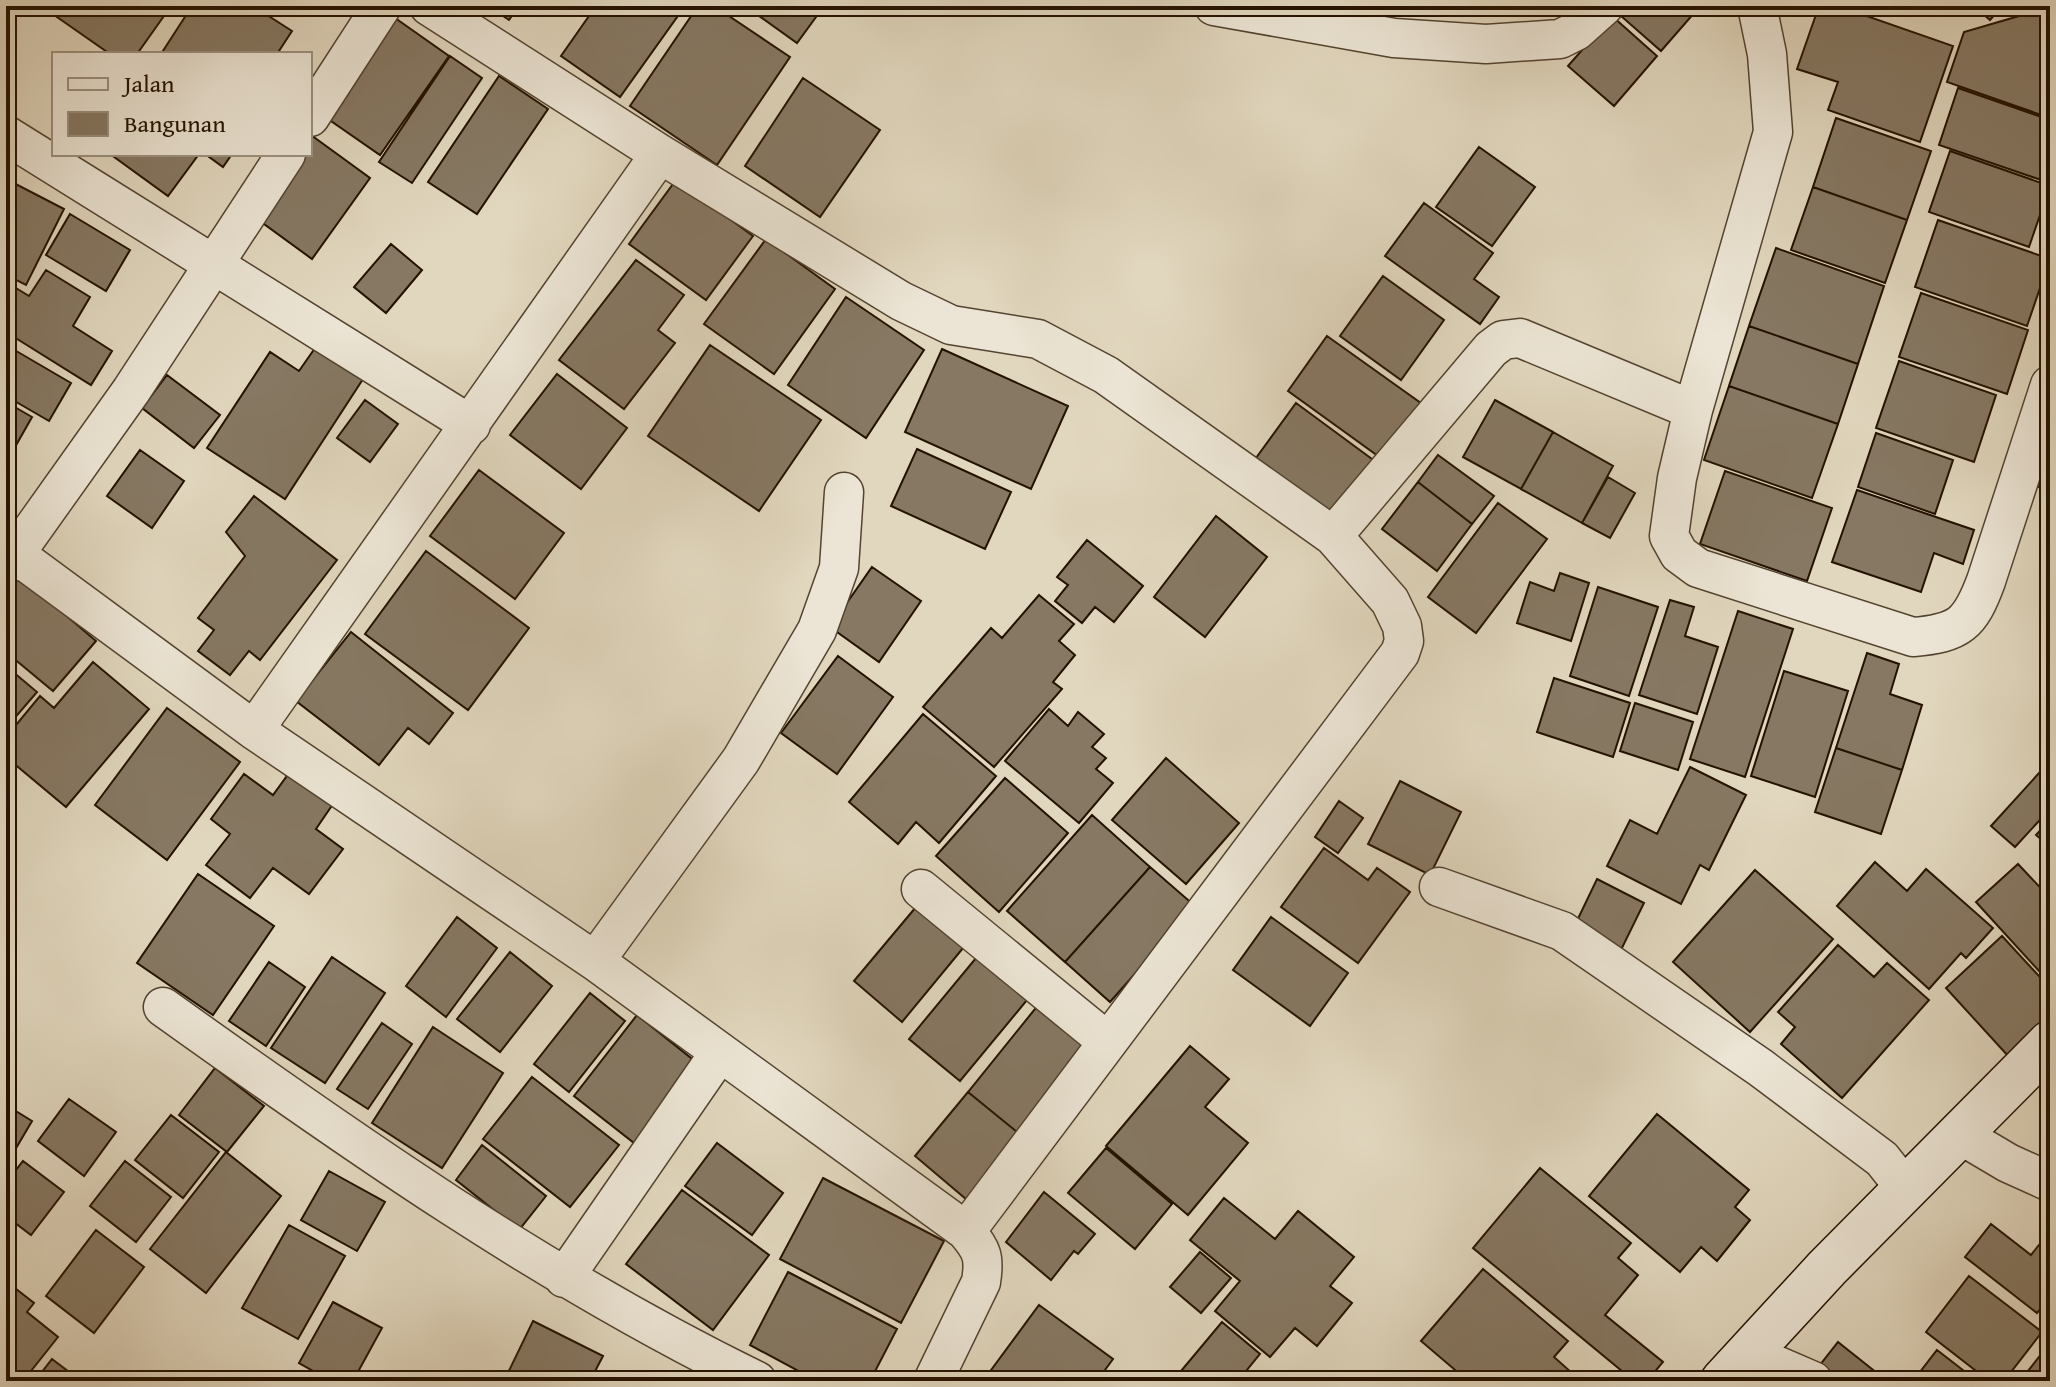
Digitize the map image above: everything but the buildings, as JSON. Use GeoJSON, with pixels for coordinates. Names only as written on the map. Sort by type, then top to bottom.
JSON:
{"type":"FeatureCollection","features":[{"type":"Feature","properties":{"kind":"street"},"geometry":{"type":"LineString","coordinates":[[312,114],[382,6]]}},
{"type":"Feature","properties":{"kind":"street"},"geometry":{"type":"LineString","coordinates":[[429,6],[660,154],[901,301],[951,325],[1038,339],[1106,375],[1333,536],[1397,613],[1404,641],[1400,653],[966,1231]]}},
{"type":"Feature","properties":{"kind":"street"},"geometry":{"type":"LineString","coordinates":[[1214,6],[1394,38],[1486,44],[1560,39],[1576,31],[1604,6]]}},
{"type":"Feature","properties":{"kind":"street"},"geometry":{"type":"LineString","coordinates":[[1757,6],[1767,54],[1773,132],[1693,410],[1677,478],[1669,536],[1679,554],[1698,568],[1913,637],[1937,635],[1965,623],[1975,609],[2050,385]]}},
{"type":"Feature","properties":{"kind":"street"},"geometry":{"type":"LineString","coordinates":[[6,135],[471,425]]}},
{"type":"Feature","properties":{"kind":"street"},"geometry":{"type":"LineString","coordinates":[[254,730],[660,154]]}},
{"type":"Feature","properties":{"kind":"street"},"geometry":{"type":"LineString","coordinates":[[285,156],[131,391],[10,560],[595,961],[966,1231],[982,1249],[981,1282],[933,1381]]}},
{"type":"Feature","properties":{"kind":"street"},"geometry":{"type":"LineString","coordinates":[[1333,536],[1491,349],[1503,340],[1520,338],[1693,410]]}},
{"type":"Feature","properties":{"kind":"street"},"geometry":{"type":"LineString","coordinates":[[595,961],[741,760],[817,630],[839,568],[844,492]]}},
{"type":"Feature","properties":{"kind":"street"},"geometry":{"type":"LineString","coordinates":[[1439,887],[1562,931],[1761,1068],[1882,1159],[1905,1188]]}},
{"type":"Feature","properties":{"kind":"street"},"geometry":{"type":"LineString","coordinates":[[921,889],[1108,1042]]}},
{"type":"Feature","properties":{"kind":"street"},"geometry":{"type":"LineString","coordinates":[[163,1007],[300,1105],[564,1278],[757,1381]]}},
{"type":"Feature","properties":{"kind":"street"},"geometry":{"type":"LineString","coordinates":[[1723,1381],[1764,1353],[1905,1188],[2050,1043]]}},
{"type":"Feature","properties":{"kind":"street"},"geometry":{"type":"LineString","coordinates":[[564,1278],[720,1052]]}},
{"type":"Feature","properties":{"kind":"street"},"geometry":{"type":"LineString","coordinates":[[1959,1134],[2008,1163],[2050,1182]]}},
{"type":"Feature","properties":{"kind":"street"},"geometry":{"type":"LineString","coordinates":[[1764,1353],[1811,1379]]}}]}
